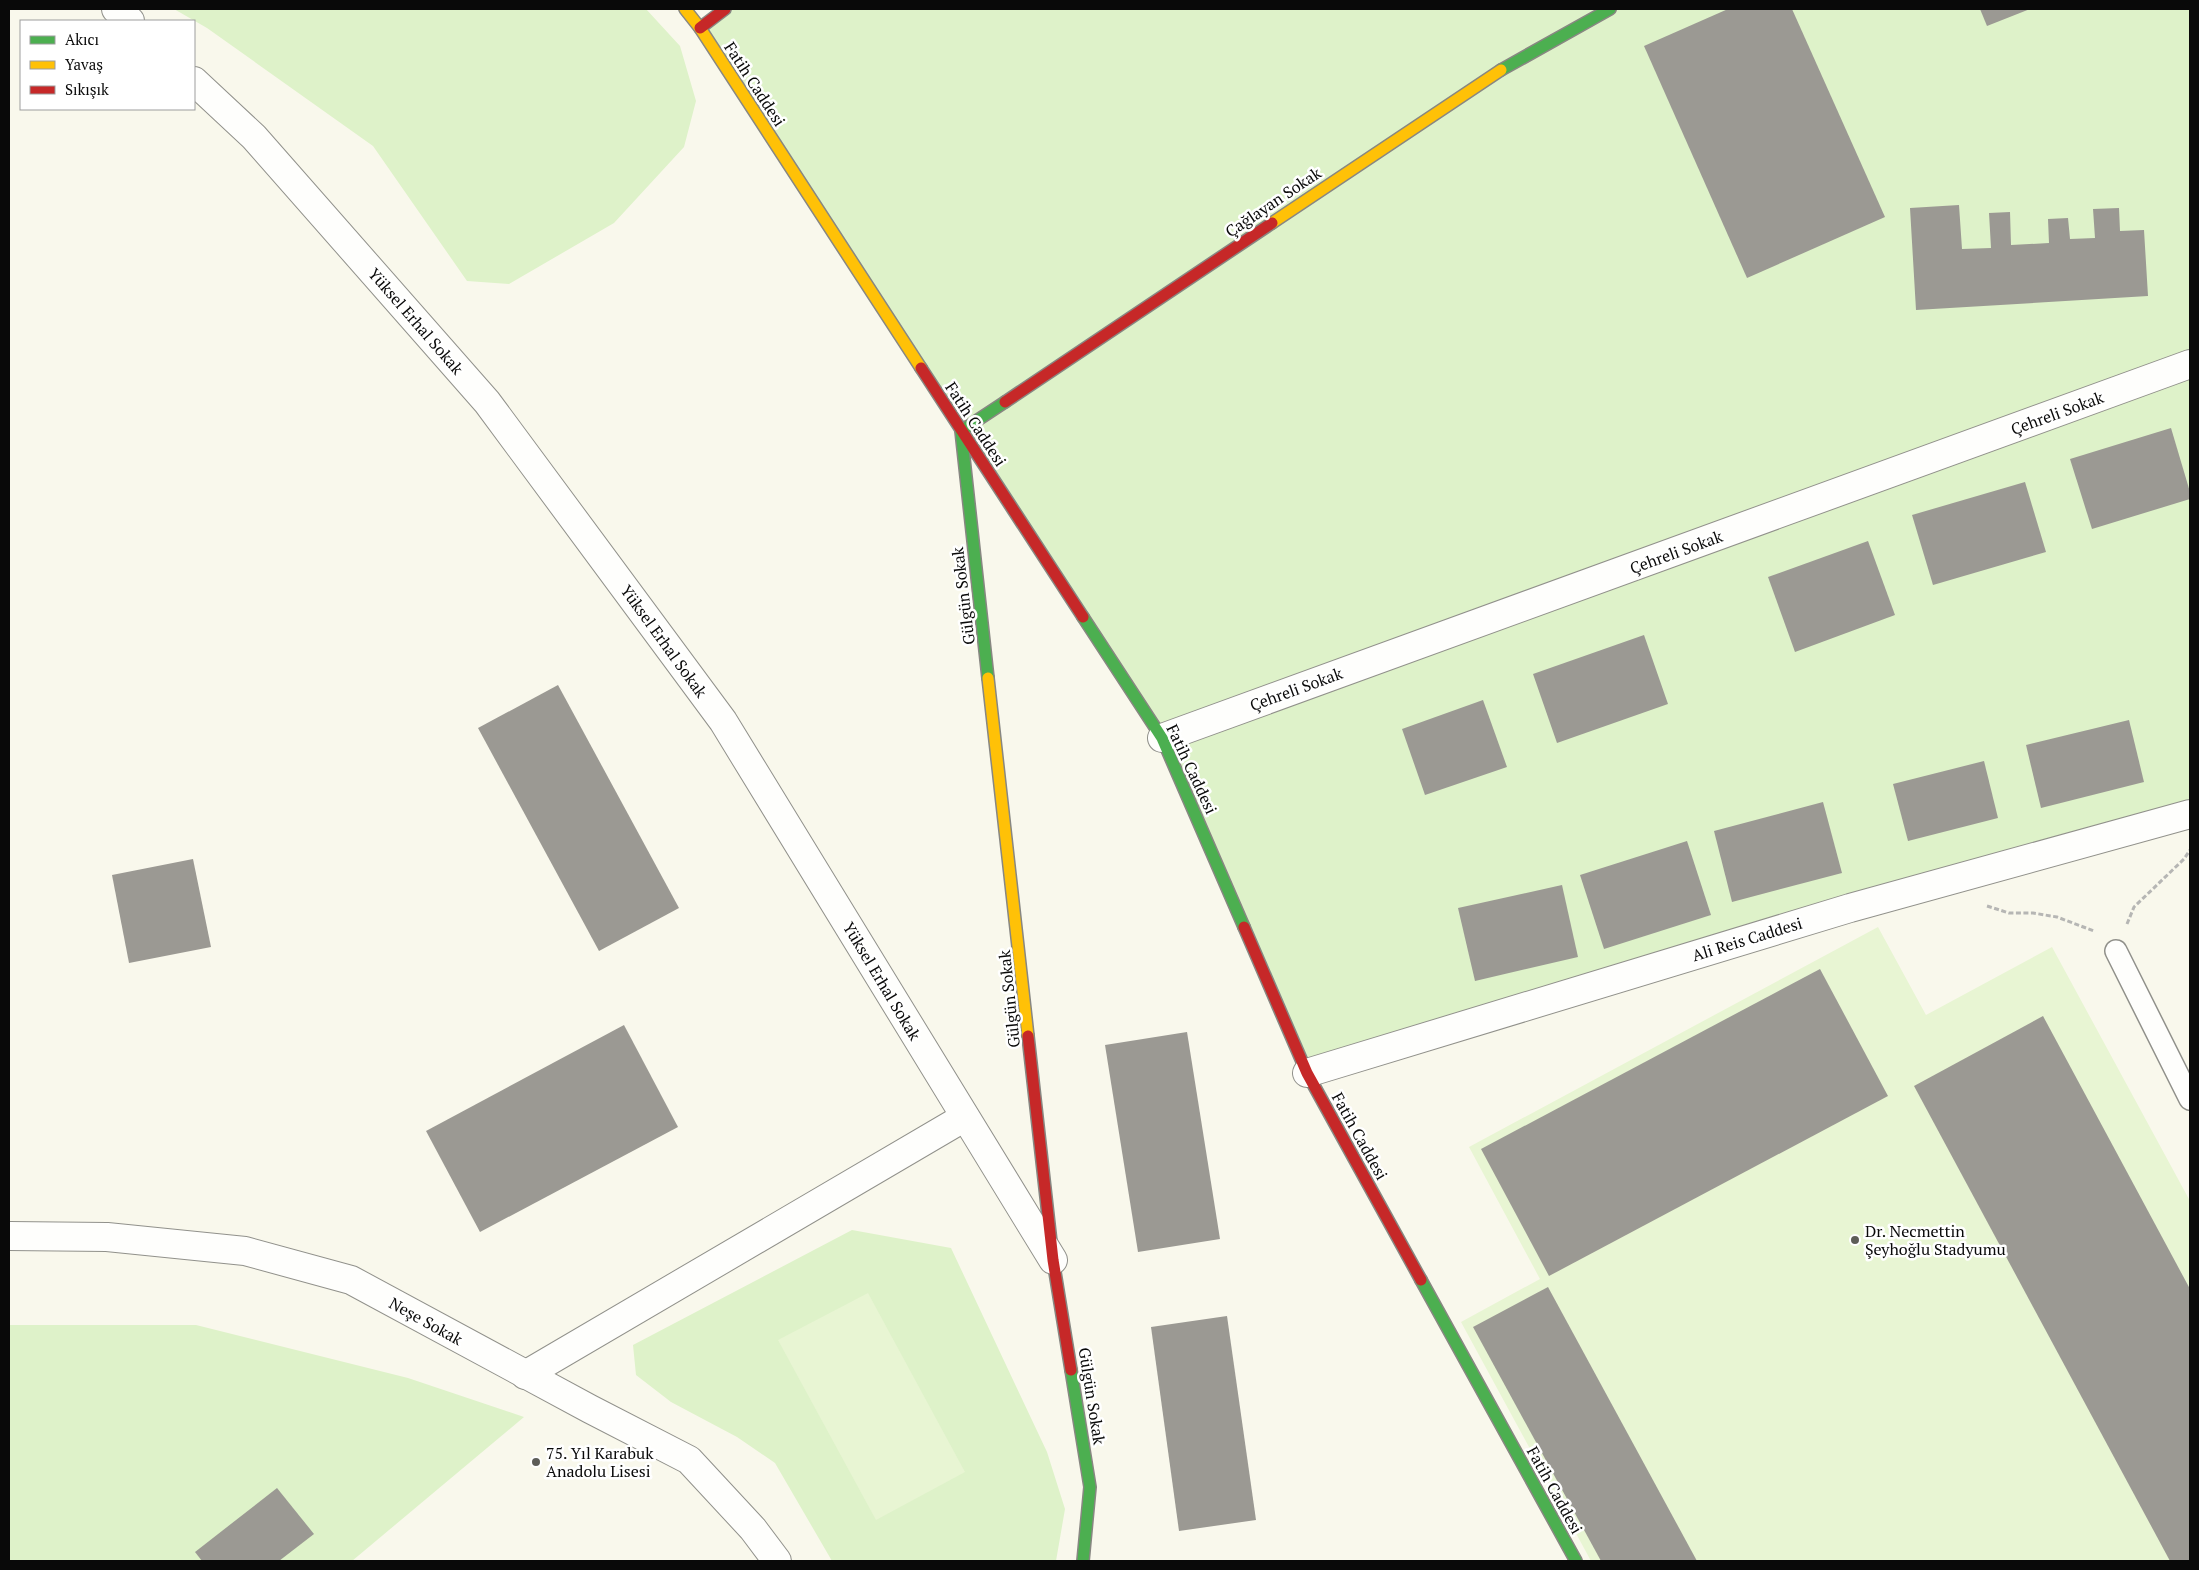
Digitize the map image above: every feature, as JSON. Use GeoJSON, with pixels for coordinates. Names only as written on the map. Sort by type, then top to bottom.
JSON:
{"type":"FeatureCollection","features":[{"type":"Feature","properties":{"kind":"street"},"geometry":{"type":"LineString","coordinates":[[116,9],[129,20]]}},
{"type":"Feature","properties":{"kind":"street","name":"Fatih Caddesi"},"geometry":{"type":"LineString","coordinates":[[685,9],[700,28],[1162,738],[1307,1073],[1576,1561]]}},
{"type":"Feature","properties":{"kind":"street"},"geometry":{"type":"LineString","coordinates":[[700,28],[725,9]]}},
{"type":"Feature","properties":{"kind":"street","name":"Çağlayan Sokak"},"geometry":{"type":"LineString","coordinates":[[961,431],[1492,74],[1610,9]]}},
{"type":"Feature","properties":{"kind":"street","name":"Yüksel Erhal Sokak"},"geometry":{"type":"LineString","coordinates":[[195,82],[254,137],[487,402],[723,720],[1053,1260]]}},
{"type":"Feature","properties":{"kind":"street","name":"Çehreli Sokak"},"geometry":{"type":"LineString","coordinates":[[1162,738],[2190,364]]}},
{"type":"Feature","properties":{"kind":"street","name":"Gülgün Sokak"},"geometry":{"type":"LineString","coordinates":[[961,431],[1053,1260],[1090,1487],[1083,1561]]}},
{"type":"Feature","properties":{"kind":"street","name":"Ali Reis Caddesi"},"geometry":{"type":"LineString","coordinates":[[1307,1073],[1850,908],[2190,814]]}},
{"type":"Feature","properties":{"kind":"street"},"geometry":{"type":"LineString","coordinates":[[525,1375],[965,1117]]}},
{"type":"Feature","properties":{"kind":"street","name":"Neşe Sokak"},"geometry":{"type":"LineString","coordinates":[[9,1236],[107,1237],[245,1251],[351,1280],[525,1375],[689,1460],[753,1529],[777,1561]]}},
{"type":"Feature","properties":{"kind":"lane"},"geometry":{"type":"LineString","coordinates":[[2116,951],[2190,1098]]}},
{"type":"Feature","properties":{"kind":"path"},"geometry":{"type":"LineString","coordinates":[[1964,877],[1987,906],[2009,913],[2033,913],[2066,920],[2092,929],[2116,951],[2134,907],[2184,860],[2190,849]]}},
{"type":"Feature","properties":{"kind":"green space"},"geometry":{"type":"Polygon","coordinates":[[[174,9],[646,9],[680,46],[696,101],[684,147],[614,223],[509,284],[467,281],[373,146],[193,20],[174,9]]]}},
{"type":"Feature","properties":{"kind":"green space"},"geometry":{"type":"Polygon","coordinates":[[[725,9],[2190,9],[2190,814],[1307,1073],[1162,738],[700,28],[725,9]]]}},
{"type":"Feature","properties":{"kind":"green space","name":"Dr. Necmettin Şeyhoğlu Stadyumu"},"geometry":{"type":"Polygon","coordinates":[[[1878,927],[1926,1015],[2052,947],[2190,1201],[2190,1561],[1591,1561],[1461,1322],[1540,1279],[1469,1147],[1878,927]]]}},
{"type":"Feature","properties":{"kind":"green space"},"geometry":{"type":"Polygon","coordinates":[[[852,1230],[951,1248],[1047,1452],[1065,1509],[1056,1561],[832,1561],[775,1463],[737,1437],[671,1402],[636,1375],[633,1345],[852,1230]]]}},
{"type":"Feature","properties":{"kind":"green space"},"geometry":{"type":"Polygon","coordinates":[[[868,1293],[965,1472],[876,1520],[778,1340],[868,1293]]]}},
{"type":"Feature","properties":{"kind":"green space"},"geometry":{"type":"Polygon","coordinates":[[[9,1325],[196,1325],[408,1378],[524,1417],[352,1561],[9,1561],[9,1325]]]}},
{"type":"Feature","properties":{"kind":"building"},"geometry":{"type":"Polygon","coordinates":[[[1728,9],[1792,9],[1885,217],[1747,278],[1644,46],[1728,9]]]}},
{"type":"Feature","properties":{"kind":"building"},"geometry":{"type":"Polygon","coordinates":[[[1980,9],[2030,9],[1987,26],[1980,9]]]}},
{"type":"Feature","properties":{"kind":"building"},"geometry":{"type":"Polygon","coordinates":[[[1959,205],[1962,249],[1991,248],[1989,213],[2010,212],[2011,245],[2049,243],[2048,219],[2068,218],[2070,239],[2095,238],[2093,209],[2119,208],[2120,231],[2144,230],[2148,296],[1916,310],[1910,208],[1959,205]]]}},
{"type":"Feature","properties":{"kind":"building"},"geometry":{"type":"Polygon","coordinates":[[[2171,428],[2190,492],[2190,499],[2092,529],[2070,459],[2171,428]]]}},
{"type":"Feature","properties":{"kind":"building"},"geometry":{"type":"Polygon","coordinates":[[[2025,482],[2046,552],[1933,585],[1912,515],[2025,482]]]}},
{"type":"Feature","properties":{"kind":"building"},"geometry":{"type":"Polygon","coordinates":[[[1868,541],[1895,615],[1795,652],[1768,577],[1868,541]]]}},
{"type":"Feature","properties":{"kind":"building"},"geometry":{"type":"Polygon","coordinates":[[[1644,635],[1668,704],[1557,743],[1533,674],[1644,635]]]}},
{"type":"Feature","properties":{"kind":"building"},"geometry":{"type":"Polygon","coordinates":[[[558,685],[679,908],[599,951],[478,728],[558,685]]]}},
{"type":"Feature","properties":{"kind":"building"},"geometry":{"type":"Polygon","coordinates":[[[1483,700],[1507,767],[1425,795],[1402,729],[1483,700]]]}},
{"type":"Feature","properties":{"kind":"building"},"geometry":{"type":"Polygon","coordinates":[[[2129,720],[2144,782],[2041,808],[2026,745],[2129,720]]]}},
{"type":"Feature","properties":{"kind":"building"},"geometry":{"type":"Polygon","coordinates":[[[1984,761],[1998,818],[1908,841],[1893,784],[1984,761]]]}},
{"type":"Feature","properties":{"kind":"building"},"geometry":{"type":"Polygon","coordinates":[[[1823,802],[1842,873],[1732,902],[1714,831],[1823,802]]]}},
{"type":"Feature","properties":{"kind":"building"},"geometry":{"type":"Polygon","coordinates":[[[1687,841],[1711,915],[1604,949],[1580,875],[1687,841]]]}},
{"type":"Feature","properties":{"kind":"building"},"geometry":{"type":"Polygon","coordinates":[[[193,859],[211,947],[129,963],[112,875],[193,859]]]}},
{"type":"Feature","properties":{"kind":"building"},"geometry":{"type":"Polygon","coordinates":[[[1562,885],[1578,957],[1475,981],[1458,908],[1562,885]]]}},
{"type":"Feature","properties":{"kind":"building"},"geometry":{"type":"Polygon","coordinates":[[[1820,969],[1888,1096],[1549,1276],[1481,1149],[1820,969]]]}},
{"type":"Feature","properties":{"kind":"building"},"geometry":{"type":"Polygon","coordinates":[[[2043,1016],[2190,1289],[2190,1561],[2170,1561],[1914,1086],[2043,1016]]]}},
{"type":"Feature","properties":{"kind":"building"},"geometry":{"type":"Polygon","coordinates":[[[624,1025],[678,1127],[480,1232],[426,1131],[624,1025]]]}},
{"type":"Feature","properties":{"kind":"building"},"geometry":{"type":"Polygon","coordinates":[[[1187,1032],[1220,1239],[1138,1252],[1105,1045],[1187,1032]]]}},
{"type":"Feature","properties":{"kind":"building"},"geometry":{"type":"Polygon","coordinates":[[[1548,1287],[1697,1561],[1601,1561],[1473,1327],[1548,1287]]]}},
{"type":"Feature","properties":{"kind":"building"},"geometry":{"type":"Polygon","coordinates":[[[1227,1316],[1256,1520],[1179,1531],[1151,1327],[1227,1316]]]}},
{"type":"Feature","properties":{"kind":"building"},"geometry":{"type":"Polygon","coordinates":[[[277,1488],[314,1534],[279,1561],[202,1561],[195,1552],[277,1488]]]}},
{"type":"Feature","properties":{"kind":"traffic: fast"},"geometry":{"type":"LineString","coordinates":[[1501,70],[1610,9]]}},
{"type":"Feature","properties":{"kind":"traffic: fast"},"geometry":{"type":"LineString","coordinates":[[988,678],[961,431],[1005,402]]}},
{"type":"Feature","properties":{"kind":"traffic: fast"},"geometry":{"type":"LineString","coordinates":[[1083,617],[1162,738],[1244,927]]}},
{"type":"Feature","properties":{"kind":"traffic: fast"},"geometry":{"type":"LineString","coordinates":[[1421,1280],[1576,1561]]}},
{"type":"Feature","properties":{"kind":"traffic: fast"},"geometry":{"type":"LineString","coordinates":[[1071,1370],[1090,1487],[1083,1561]]}},
{"type":"Feature","properties":{"kind":"traffic: slow"},"geometry":{"type":"LineString","coordinates":[[685,9],[700,28],[921,368]]}},
{"type":"Feature","properties":{"kind":"traffic: slow"},"geometry":{"type":"LineString","coordinates":[[1272,223],[1501,70]]}},
{"type":"Feature","properties":{"kind":"traffic: slow"},"geometry":{"type":"LineString","coordinates":[[988,678],[1028,1036]]}},
{"type":"Feature","properties":{"kind":"traffic: jam"},"geometry":{"type":"LineString","coordinates":[[700,28],[725,9]]}},
{"type":"Feature","properties":{"kind":"traffic: jam"},"geometry":{"type":"LineString","coordinates":[[1005,402],[1272,223]]}},
{"type":"Feature","properties":{"kind":"traffic: jam"},"geometry":{"type":"LineString","coordinates":[[921,368],[1083,617]]}},
{"type":"Feature","properties":{"kind":"traffic: jam"},"geometry":{"type":"LineString","coordinates":[[1244,927],[1307,1073],[1421,1280]]}},
{"type":"Feature","properties":{"kind":"traffic: jam"},"geometry":{"type":"LineString","coordinates":[[1028,1036],[1053,1260],[1071,1370]]}},
{"type":"Feature","properties":{"kind":"place","name":"Dr. Necmettin Şeyhoğlu Stadyumu"},"geometry":{"type":"Point","coordinates":[1855,1240]}},
{"type":"Feature","properties":{"kind":"place","name":"75. Yıl Karabuk Anadolu Lisesi"},"geometry":{"type":"Point","coordinates":[536,1462]}}]}
